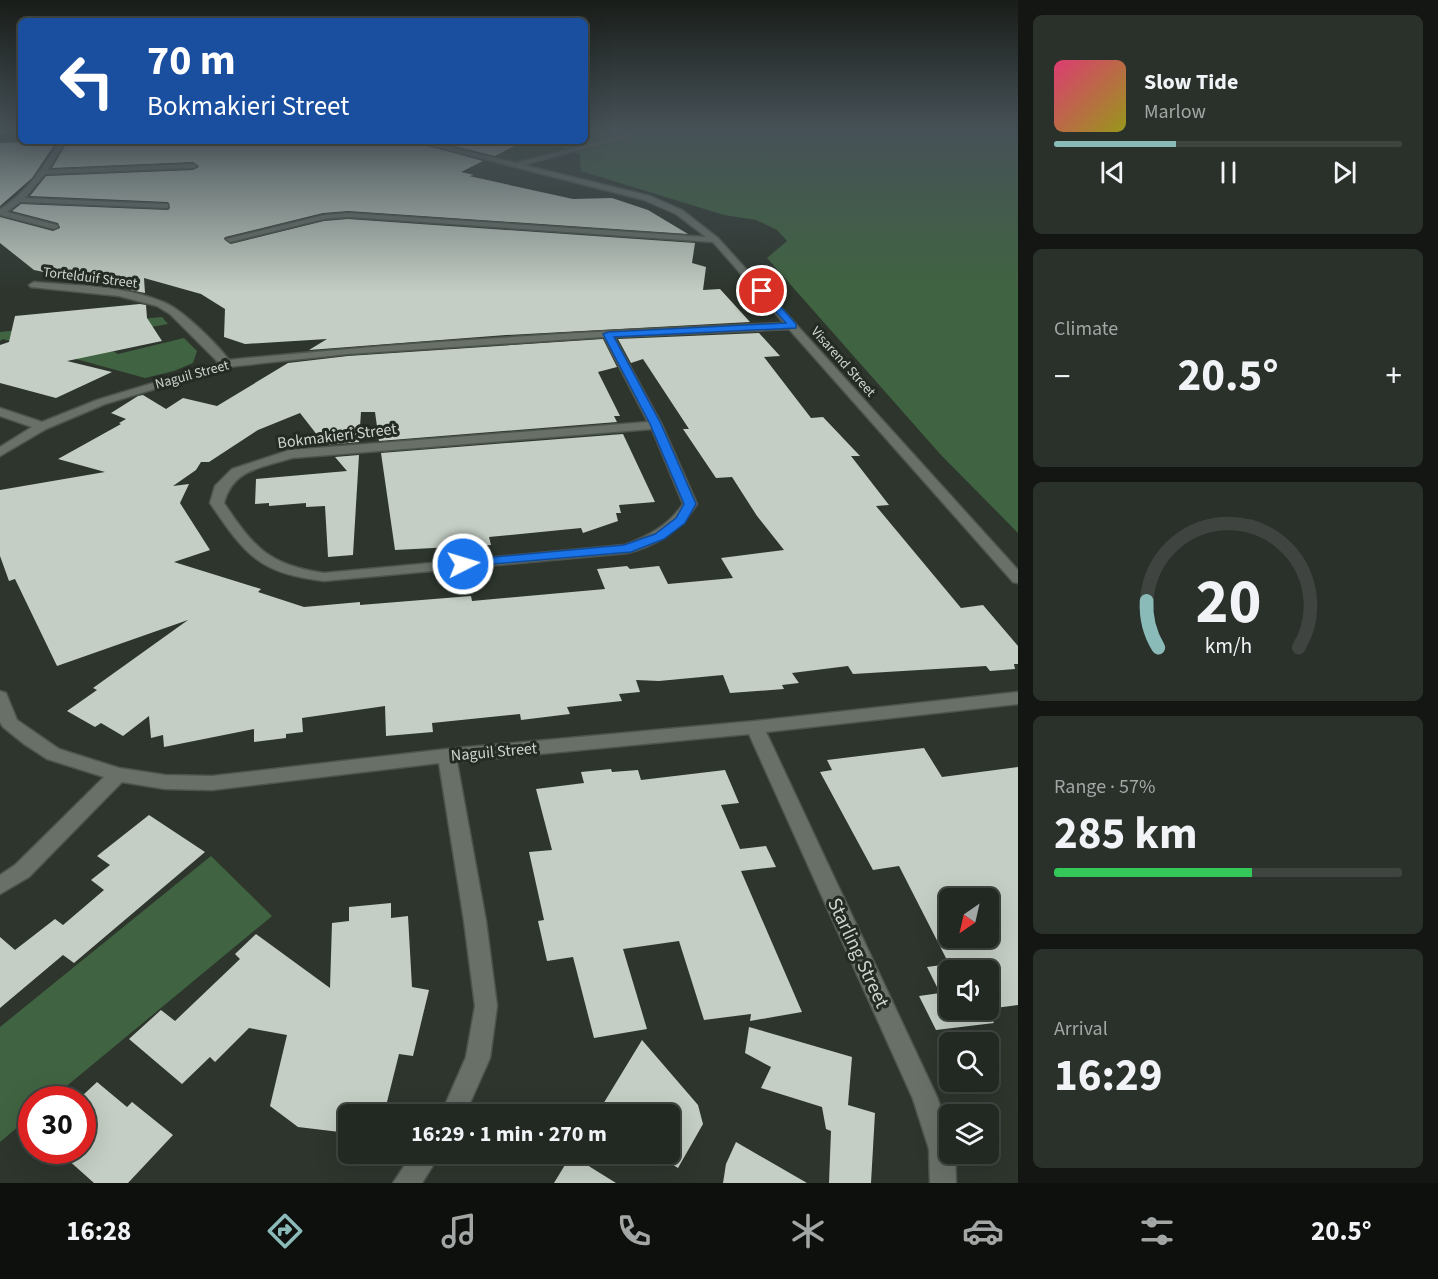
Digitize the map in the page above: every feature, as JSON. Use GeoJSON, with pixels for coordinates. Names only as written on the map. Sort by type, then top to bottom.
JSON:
{"type":"FeatureCollection","features":[{"type":"Feature","properties":{"kind":"street"},"geometry":{"type":"LineString","coordinates":[[0,213],[33,183]]}},
{"type":"Feature","properties":{"kind":"street","name":"Visarend Street"},"geometry":{"type":"LineString","coordinates":[[586,183],[655,201],[679,212],[715,240],[1018,579]]}},
{"type":"Feature","properties":{"kind":"street"},"geometry":{"type":"LineString","coordinates":[[16,200],[165,206]]}},
{"type":"Feature","properties":{"kind":"street"},"geometry":{"type":"LineString","coordinates":[[0,213],[54,226]]}},
{"type":"Feature","properties":{"kind":"street"},"geometry":{"type":"LineString","coordinates":[[230,238],[324,217],[348,215],[715,240]]}},
{"type":"Feature","properties":{"kind":"street","name":"Tortelduif Street"},"geometry":{"type":"LineString","coordinates":[[34,285],[120,293],[142,297],[160,304],[203,339],[226,364]]}},
{"type":"Feature","properties":{"kind":"street","name":"Naguil Street"},"geometry":{"type":"LineString","coordinates":[[0,452],[42,426],[141,388],[226,364],[348,351],[608,334],[793,326]]}},
{"type":"Feature","properties":{"kind":"street","name":"Bokmakieri Street"},"geometry":{"type":"LineString","coordinates":[[608,334],[656,424],[690,504],[680,520],[660,536],[627,549],[324,577],[281,569],[257,552],[234,530],[217,503],[222,486],[237,472],[290,454],[656,424]]}},
{"type":"Feature","properties":{"kind":"street"},"geometry":{"type":"LineString","coordinates":[[0,412],[42,426]]}},
{"type":"Feature","properties":{"kind":"street","name":"Naguil Street"},"geometry":{"type":"LineString","coordinates":[[0,697],[9,723],[52,754],[118,775],[165,782],[212,783],[447,756],[755,727],[1018,698]]}},
{"type":"Feature","properties":{"kind":"street","name":"Starling Street"},"geometry":{"type":"LineString","coordinates":[[755,727],[925,1097],[942,1149],[943,1183]]}},
{"type":"Feature","properties":{"kind":"street"},"geometry":{"type":"LineString","coordinates":[[447,756],[475,921],[486,1006],[478,1058],[457,1104]]}},
{"type":"Feature","properties":{"kind":"street"},"geometry":{"type":"LineString","coordinates":[[0,886],[22,870],[118,775]]}},
{"type":"Feature","properties":{"kind":"street"},"geometry":{"type":"LineString","coordinates":[[406,1183],[420,1164]]}},
{"type":"Feature","properties":{"kind":"green space"},"geometry":{"type":"Polygon","coordinates":[[[621,183],[1018,183],[1018,533],[941,455],[767,258],[787,241],[777,230],[756,220],[724,215],[621,183]]]}},
{"type":"Feature","properties":{"kind":"green space"},"geometry":{"type":"Polygon","coordinates":[[[162,317],[168,324],[90,338],[118,354],[184,338],[197,351],[193,363],[174,371],[145,378],[3,339],[0,341],[0,332],[162,317]]]}},
{"type":"Feature","properties":{"kind":"green space"},"geometry":{"type":"Polygon","coordinates":[[[211,856],[272,916],[67,1086],[18,1086],[18,1127],[0,1142],[0,1027],[211,856]]]}},
{"type":"Feature","properties":{"kind":"building"},"geometry":{"type":"Polygon","coordinates":[[[0,183],[26,183],[0,206],[0,183]]]}},
{"type":"Feature","properties":{"kind":"building"},"geometry":{"type":"Polygon","coordinates":[[[40,183],[502,183],[573,199],[612,198],[648,210],[688,234],[348,211],[323,213],[224,239],[231,244],[324,221],[348,219],[695,243],[692,263],[706,267],[703,290],[720,289],[750,322],[506,335],[309,350],[327,339],[245,344],[224,337],[225,309],[201,294],[144,278],[145,293],[34,270],[0,243],[0,217],[53,231],[60,228],[58,223],[12,211],[21,204],[168,210],[170,208],[168,202],[30,196],[40,183]]]}},
{"type":"Feature","properties":{"kind":"building"},"geometry":{"type":"Polygon","coordinates":[[[146,305],[147,318],[162,341],[67,361],[112,372],[56,398],[0,383],[0,345],[9,342],[15,316],[146,305]]]}},
{"type":"Feature","properties":{"kind":"building"},"geometry":{"type":"Polygon","coordinates":[[[759,333],[780,356],[764,357],[811,418],[823,417],[860,456],[851,456],[889,505],[876,506],[961,608],[983,605],[1018,646],[1018,664],[1014,664],[1015,669],[990,671],[986,666],[853,674],[848,666],[792,673],[799,683],[782,685],[784,689],[730,693],[723,675],[659,681],[636,680],[640,692],[619,694],[622,701],[567,707],[570,714],[521,720],[520,714],[432,723],[433,732],[386,736],[385,706],[302,718],[303,732],[286,734],[286,738],[254,742],[254,729],[164,747],[163,735],[151,738],[149,716],[123,736],[101,723],[95,727],[67,711],[97,690],[93,688],[188,620],[57,666],[15,579],[9,581],[0,556],[0,490],[105,472],[58,459],[121,424],[119,423],[126,419],[111,413],[138,396],[143,395],[166,409],[183,398],[217,406],[288,363],[348,356],[603,339],[617,367],[598,372],[620,416],[614,416],[617,422],[379,441],[375,412],[361,412],[359,442],[325,445],[300,413],[258,430],[209,462],[201,462],[196,470],[173,486],[189,484],[180,503],[210,550],[174,562],[261,589],[258,592],[304,607],[471,596],[472,601],[605,589],[597,569],[627,566],[630,569],[659,566],[668,584],[733,578],[721,558],[784,550],[757,516],[732,477],[716,478],[683,429],[689,429],[643,359],[631,363],[618,339],[759,333]]]}},
{"type":"Feature","properties":{"kind":"building"},"geometry":{"type":"Polygon","coordinates":[[[623,434],[655,502],[619,505],[621,513],[616,513],[618,521],[583,533],[581,528],[489,537],[491,545],[395,550],[381,453],[623,434]]]}},
{"type":"Feature","properties":{"kind":"building"},"geometry":{"type":"Polygon","coordinates":[[[359,455],[353,555],[328,557],[325,506],[306,507],[306,503],[269,506],[269,503],[255,504],[256,479],[347,471],[335,457],[359,455]]]}},
{"type":"Feature","properties":{"kind":"building"},"geometry":{"type":"Polygon","coordinates":[[[924,748],[942,777],[1018,767],[1018,1005],[999,1008],[999,960],[947,960],[941,948],[999,948],[999,888],[939,888],[939,944],[899,866],[873,870],[820,772],[832,770],[827,760],[924,748]]]}},
{"type":"Feature","properties":{"kind":"building"},"geometry":{"type":"Polygon","coordinates":[[[611,769],[612,772],[638,770],[641,780],[725,770],[739,803],[721,805],[740,849],[766,846],[776,867],[741,871],[802,1012],[750,1021],[751,1014],[704,1020],[679,941],[623,949],[647,1029],[594,1038],[573,957],[547,961],[538,921],[544,920],[529,852],[552,850],[536,789],[584,783],[581,772],[611,769]]]}},
{"type":"Feature","properties":{"kind":"building"},"geometry":{"type":"Polygon","coordinates":[[[149,815],[205,852],[74,963],[63,955],[0,1008],[0,937],[15,950],[55,919],[63,925],[104,890],[91,880],[110,865],[97,856],[149,815]]]}},
{"type":"Feature","properties":{"kind":"building"},"geometry":{"type":"Polygon","coordinates":[[[391,903],[391,918],[408,916],[412,987],[429,990],[413,1056],[399,1054],[386,1104],[338,1104],[338,1132],[298,1127],[270,1106],[287,1035],[249,1028],[215,1062],[210,1057],[182,1084],[129,1039],[161,1010],[175,1021],[240,959],[235,954],[256,934],[330,988],[332,923],[349,921],[349,907],[391,903]]]}},
{"type":"Feature","properties":{"kind":"building"},"geometry":{"type":"Polygon","coordinates":[[[939,965],[939,991],[927,967],[939,965]]]}},
{"type":"Feature","properties":{"kind":"building"},"geometry":{"type":"Polygon","coordinates":[[[939,993],[939,1020],[992,1020],[994,1023],[936,1030],[919,996],[939,993]]]}},
{"type":"Feature","properties":{"kind":"building"},"geometry":{"type":"Polygon","coordinates":[[[749,1027],[852,1057],[848,1105],[875,1113],[871,1183],[829,1183],[831,1131],[826,1129],[822,1107],[761,1088],[771,1067],[745,1053],[749,1027]]]}},
{"type":"Feature","properties":{"kind":"building"},"geometry":{"type":"Polygon","coordinates":[[[642,1040],[698,1105],[703,1124],[678,1168],[671,1164],[680,1164],[680,1104],[603,1104],[642,1040]]]}},
{"type":"Feature","properties":{"kind":"building"},"geometry":{"type":"Polygon","coordinates":[[[97,1082],[127,1107],[132,1102],[173,1135],[128,1183],[94,1183],[73,1164],[96,1164],[96,1086],[93,1086],[97,1082]]]}},
{"type":"Feature","properties":{"kind":"building"},"geometry":{"type":"Polygon","coordinates":[[[736,1142],[807,1183],[723,1183],[726,1164],[736,1142]]]}},
{"type":"Feature","properties":{"kind":"building"},"geometry":{"type":"Polygon","coordinates":[[[566,1164],[585,1164],[616,1183],[554,1183],[566,1164]]]}},
{"type":"Feature","properties":{"kind":"route"},"geometry":{"type":"LineString","coordinates":[[463,564],[627,549],[660,536],[680,520],[690,504],[656,424],[608,334],[793,326],[762,291]]}}]}
